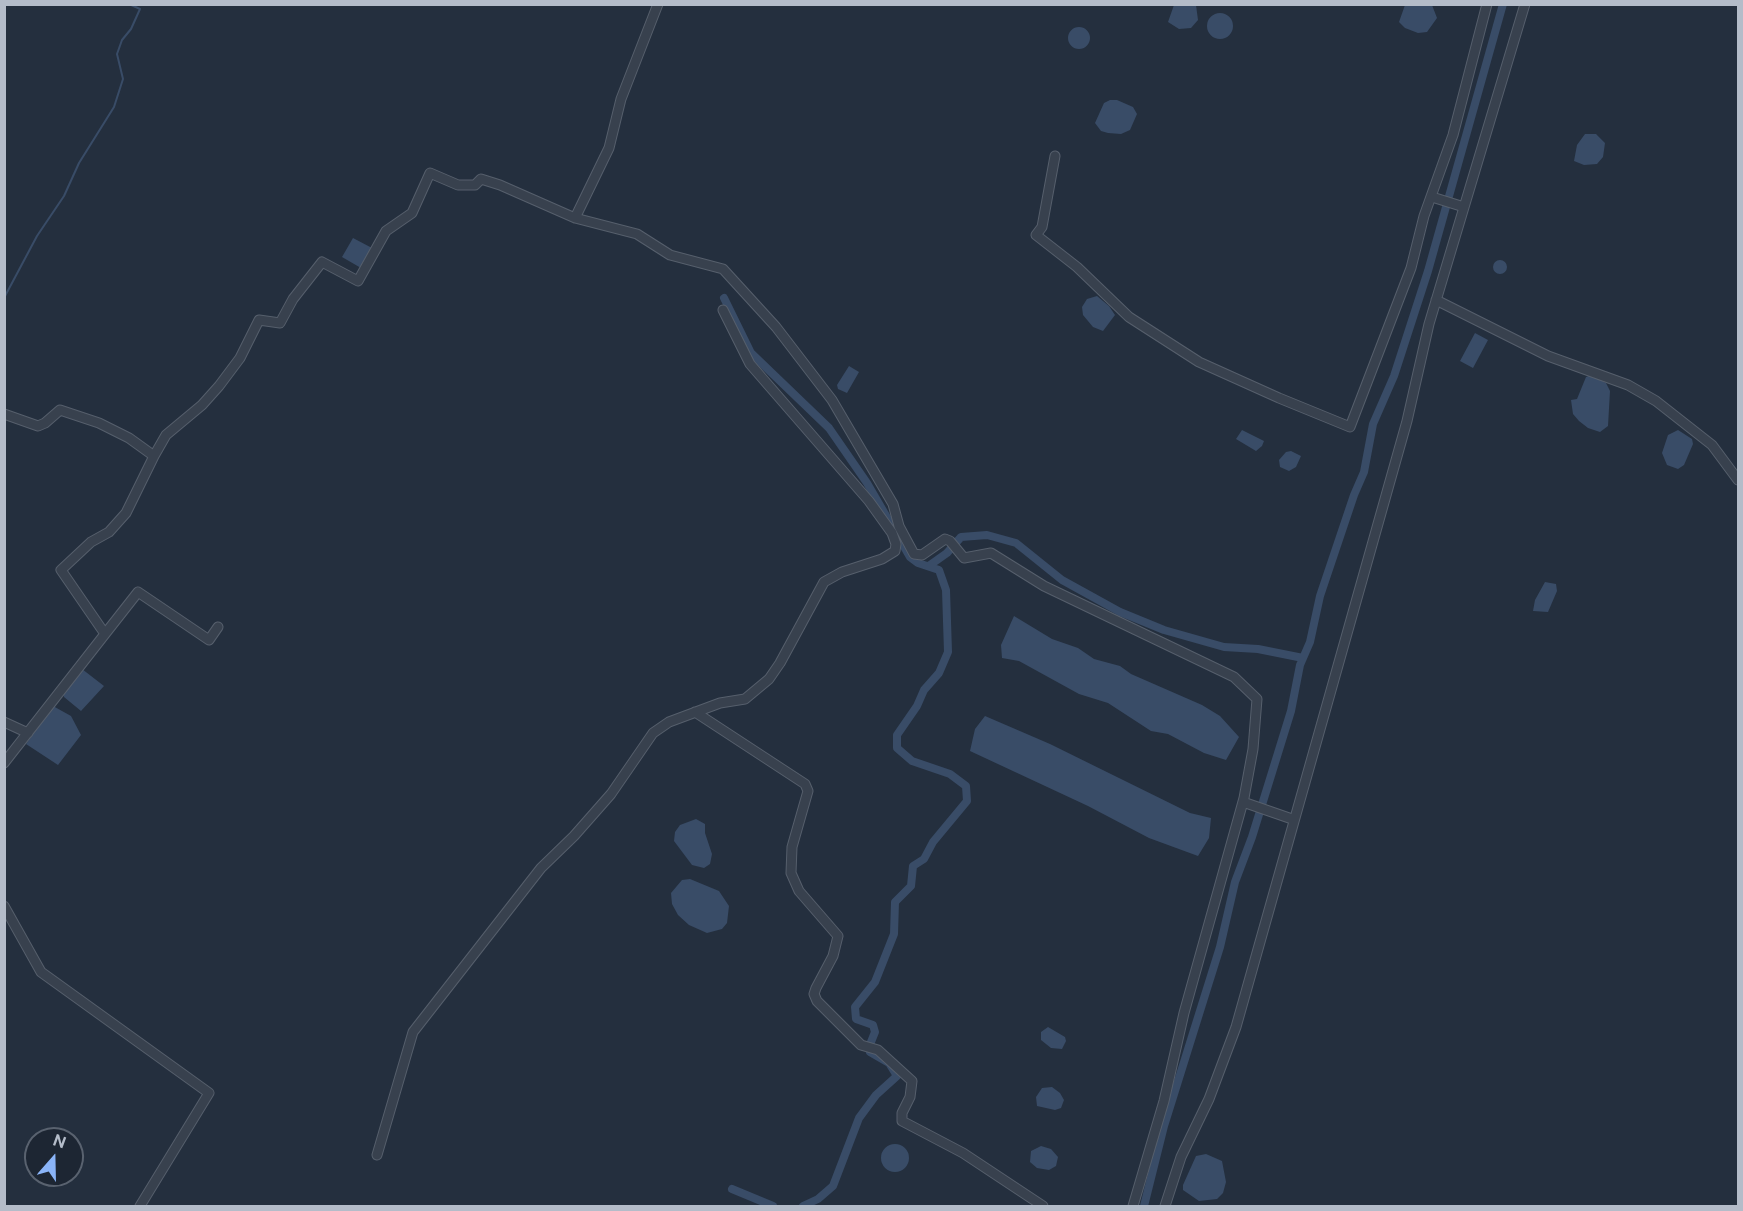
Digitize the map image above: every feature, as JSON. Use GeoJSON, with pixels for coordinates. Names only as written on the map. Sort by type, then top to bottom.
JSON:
{"type":"FeatureCollection","features":[{"type":"Feature","properties":{"kind":"street"},"geometry":{"type":"LineString","coordinates":[[575,218],[609,148],[621,99],[658,4]]}},
{"type":"Feature","properties":{"kind":"street"},"geometry":{"type":"LineString","coordinates":[[1055,156],[1042,227],[1036,235],[1077,267],[1129,317],[1199,362],[1350,427],[1412,268],[1432,197],[1453,135],[1487,4]]}},
{"type":"Feature","properties":{"kind":"street"},"geometry":{"type":"LineString","coordinates":[[1165,1206],[1181,1157],[1209,1100],[1236,1027],[1292,819],[1407,421],[1436,300],[1525,4]]}},
{"type":"Feature","properties":{"kind":"street"},"geometry":{"type":"LineString","coordinates":[[105,634],[61,570],[91,542],[109,532],[126,513],[166,435],[202,405],[219,386],[240,358],[259,321],[280,323],[293,299],[322,262],[358,281],[386,231],[412,213],[430,173],[458,185],[475,185],[481,179],[500,185],[575,218],[637,234],[670,255],[723,269],[776,327],[832,400],[893,504],[901,532],[918,556],[945,539],[950,541],[964,558],[991,553],[1044,586],[1212,666],[1245,686],[1257,699],[1245,803],[1190,992],[1164,1101],[1132,1206]]}},
{"type":"Feature","properties":{"kind":"street"},"geometry":{"type":"LineString","coordinates":[[1432,197],[1464,207]]}},
{"type":"Feature","properties":{"kind":"street"},"geometry":{"type":"LineString","coordinates":[[1436,300],[1548,356],[1628,386],[1656,401],[1712,445],[1738,480]]}},
{"type":"Feature","properties":{"kind":"street"},"geometry":{"type":"LineString","coordinates":[[377,1155],[413,1032],[541,868],[574,836],[611,794],[653,733],[660,727],[695,712],[720,703],[744,699],[769,679],[780,663],[824,582],[842,572],[891,555],[896,547],[892,533],[868,501],[750,364],[723,310]]}},
{"type":"Feature","properties":{"kind":"street"},"geometry":{"type":"LineString","coordinates":[[4,414],[38,426],[60,410],[99,423],[129,438],[154,456]]}},
{"type":"Feature","properties":{"kind":"street"},"geometry":{"type":"LineString","coordinates":[[4,763],[138,591],[209,640],[218,627]]}},
{"type":"Feature","properties":{"kind":"street"},"geometry":{"type":"LineString","coordinates":[[695,712],[805,784],[808,791],[792,847],[791,873],[799,891],[838,936],[832,956],[814,994],[817,1001],[861,1045],[878,1050],[912,1081],[910,1097],[902,1113],[902,1121],[963,1153],[1043,1206]]}},
{"type":"Feature","properties":{"kind":"street"},"geometry":{"type":"LineString","coordinates":[[4,722],[28,732]]}},
{"type":"Feature","properties":{"kind":"street"},"geometry":{"type":"LineString","coordinates":[[1245,803],[1292,819]]}},
{"type":"Feature","properties":{"kind":"street"},"geometry":{"type":"LineString","coordinates":[[4,906],[41,972],[209,1093],[140,1206]]}},
{"type":"Feature","properties":{"kind":"water"},"geometry":{"type":"Polygon","coordinates":[[[1174,5],[1196,5],[1198,20],[1191,28],[1179,29],[1168,22],[1174,5]]]}},
{"type":"Feature","properties":{"kind":"water"},"geometry":{"type":"Polygon","coordinates":[[[1405,5],[1432,5],[1437,18],[1427,32],[1418,33],[1405,28],[1399,22],[1405,5]]]}},
{"type":"Feature","properties":{"kind":"water"},"geometry":{"type":"Polygon","coordinates":[[[1220,13],[1229,17],[1233,26],[1229,35],[1220,39],[1211,35],[1207,26],[1211,17],[1220,13]]]}},
{"type":"Feature","properties":{"kind":"water"},"geometry":{"type":"Polygon","coordinates":[[[1079,27],[1087,30],[1090,38],[1087,46],[1079,49],[1071,46],[1068,38],[1071,30],[1079,27]]]}},
{"type":"Feature","properties":{"kind":"water"},"geometry":{"type":"Polygon","coordinates":[[[1117,100],[1133,107],[1137,114],[1130,130],[1121,134],[1108,133],[1101,131],[1095,123],[1104,103],[1117,100]]]}},
{"type":"Feature","properties":{"kind":"water"},"geometry":{"type":"Polygon","coordinates":[[[1585,134],[1596,134],[1605,143],[1603,157],[1597,164],[1584,165],[1574,161],[1577,145],[1585,134]]]}},
{"type":"Feature","properties":{"kind":"water"},"geometry":{"type":"Polygon","coordinates":[[[353,238],[372,248],[361,268],[342,257],[353,238]]]}},
{"type":"Feature","properties":{"kind":"water"},"geometry":{"type":"Polygon","coordinates":[[[1497,260],[1503,260],[1507,267],[1503,274],[1497,274],[1493,270],[1493,264],[1497,260]]]}},
{"type":"Feature","properties":{"kind":"water"},"geometry":{"type":"Polygon","coordinates":[[[1097,296],[1109,306],[1115,315],[1103,331],[1093,327],[1083,315],[1082,307],[1087,299],[1097,296]]]}},
{"type":"Feature","properties":{"kind":"water"},"geometry":{"type":"Polygon","coordinates":[[[1475,333],[1488,340],[1473,368],[1460,361],[1475,333]]]}},
{"type":"Feature","properties":{"kind":"water"},"geometry":{"type":"Polygon","coordinates":[[[849,366],[859,372],[847,393],[838,389],[837,385],[849,366]]]}},
{"type":"Feature","properties":{"kind":"water"},"geometry":{"type":"Polygon","coordinates":[[[1591,375],[1606,383],[1610,391],[1608,426],[1600,432],[1588,428],[1573,414],[1571,400],[1577,399],[1586,377],[1591,375]]]}},
{"type":"Feature","properties":{"kind":"water"},"geometry":{"type":"Polygon","coordinates":[[[1242,430],[1264,441],[1262,446],[1256,451],[1236,439],[1242,430]]]}},
{"type":"Feature","properties":{"kind":"water"},"geometry":{"type":"Polygon","coordinates":[[[1678,430],[1692,439],[1693,444],[1684,465],[1678,469],[1667,465],[1662,453],[1668,435],[1678,430]]]}},
{"type":"Feature","properties":{"kind":"water"},"geometry":{"type":"Polygon","coordinates":[[[1291,451],[1301,456],[1296,467],[1289,471],[1280,467],[1279,460],[1286,452],[1291,451]]]}},
{"type":"Feature","properties":{"kind":"water"},"geometry":{"type":"Polygon","coordinates":[[[1545,582],[1556,584],[1557,591],[1548,612],[1533,611],[1535,600],[1545,582]]]}},
{"type":"Feature","properties":{"kind":"water"},"geometry":{"type":"Polygon","coordinates":[[[1014,616],[1052,639],[1078,648],[1094,659],[1120,666],[1131,674],[1202,705],[1220,716],[1239,737],[1226,760],[1204,753],[1168,734],[1151,731],[1108,703],[1079,694],[1019,661],[1002,658],[1001,645],[1014,616]]]}},
{"type":"Feature","properties":{"kind":"water"},"geometry":{"type":"Polygon","coordinates":[[[82,669],[104,686],[81,711],[64,697],[63,692],[82,669]]]}},
{"type":"Feature","properties":{"kind":"water"},"geometry":{"type":"Polygon","coordinates":[[[53,706],[71,716],[81,735],[58,765],[26,744],[53,706]]]}},
{"type":"Feature","properties":{"kind":"water"},"geometry":{"type":"Polygon","coordinates":[[[985,716],[1050,744],[1190,813],[1211,818],[1209,838],[1198,856],[1149,838],[1088,806],[970,751],[975,729],[985,716]]]}},
{"type":"Feature","properties":{"kind":"water"},"geometry":{"type":"Polygon","coordinates":[[[696,819],[705,824],[705,833],[712,854],[710,864],[704,868],[692,865],[674,841],[675,832],[680,825],[696,819]]]}},
{"type":"Feature","properties":{"kind":"water"},"geometry":{"type":"Polygon","coordinates":[[[690,879],[719,891],[729,906],[727,923],[722,929],[707,933],[689,925],[678,915],[672,904],[671,893],[682,880],[690,879]]]}},
{"type":"Feature","properties":{"kind":"water"},"geometry":{"type":"Polygon","coordinates":[[[1048,1027],[1065,1037],[1066,1041],[1062,1049],[1051,1048],[1041,1040],[1041,1032],[1048,1027]]]}},
{"type":"Feature","properties":{"kind":"water"},"geometry":{"type":"Polygon","coordinates":[[[1052,1087],[1060,1093],[1064,1100],[1061,1108],[1055,1110],[1037,1106],[1036,1097],[1042,1088],[1052,1087]]]}},
{"type":"Feature","properties":{"kind":"water"},"geometry":{"type":"Polygon","coordinates":[[[895,1144],[905,1148],[909,1158],[905,1168],[895,1172],[885,1168],[881,1158],[885,1148],[895,1144]]]}},
{"type":"Feature","properties":{"kind":"water"},"geometry":{"type":"Polygon","coordinates":[[[1041,1146],[1051,1149],[1058,1157],[1056,1166],[1049,1170],[1037,1168],[1030,1162],[1031,1151],[1041,1146]]]}},
{"type":"Feature","properties":{"kind":"water"},"geometry":{"type":"Polygon","coordinates":[[[1206,1154],[1222,1161],[1226,1182],[1223,1193],[1217,1199],[1199,1201],[1183,1190],[1183,1185],[1196,1156],[1206,1154]]]}},
{"type":"Feature","properties":{"kind":"waterway"},"geometry":{"type":"LineString","coordinates":[[4,298],[37,236],[64,196],[79,163],[114,107],[123,79],[117,54],[122,40],[131,29],[140,9],[129,4]]}},
{"type":"Feature","properties":{"kind":"waterway"},"geometry":{"type":"LineString","coordinates":[[1144,1206],[1164,1126],[1220,947],[1235,882],[1252,837],[1291,711],[1300,665],[1310,642],[1320,596],[1364,472],[1373,424],[1394,376],[1428,271],[1503,4]]}},
{"type":"Feature","properties":{"kind":"waterway"},"geometry":{"type":"LineString","coordinates":[[724,298],[751,353],[829,428],[867,483],[910,557],[918,563],[939,570],[946,590],[948,652],[939,673],[924,690],[917,706],[897,735],[897,748],[912,761],[950,774],[966,786],[967,801],[933,842],[924,859],[913,866],[911,886],[895,902],[894,934],[875,982],[855,1007],[856,1019],[873,1025],[875,1032],[869,1047]]}},
{"type":"Feature","properties":{"kind":"waterway"},"geometry":{"type":"LineString","coordinates":[[930,565],[947,553],[961,537],[987,535],[1016,543],[1062,580],[1120,612],[1164,630],[1224,647],[1258,649],[1303,658]]}},
{"type":"Feature","properties":{"kind":"waterway"},"geometry":{"type":"LineString","coordinates":[[803,1206],[818,1199],[833,1186],[859,1118],[876,1095],[897,1076],[889,1063],[870,1052]]}},
{"type":"Feature","properties":{"kind":"waterway"},"geometry":{"type":"LineString","coordinates":[[732,1189],[773,1206]]}}]}
